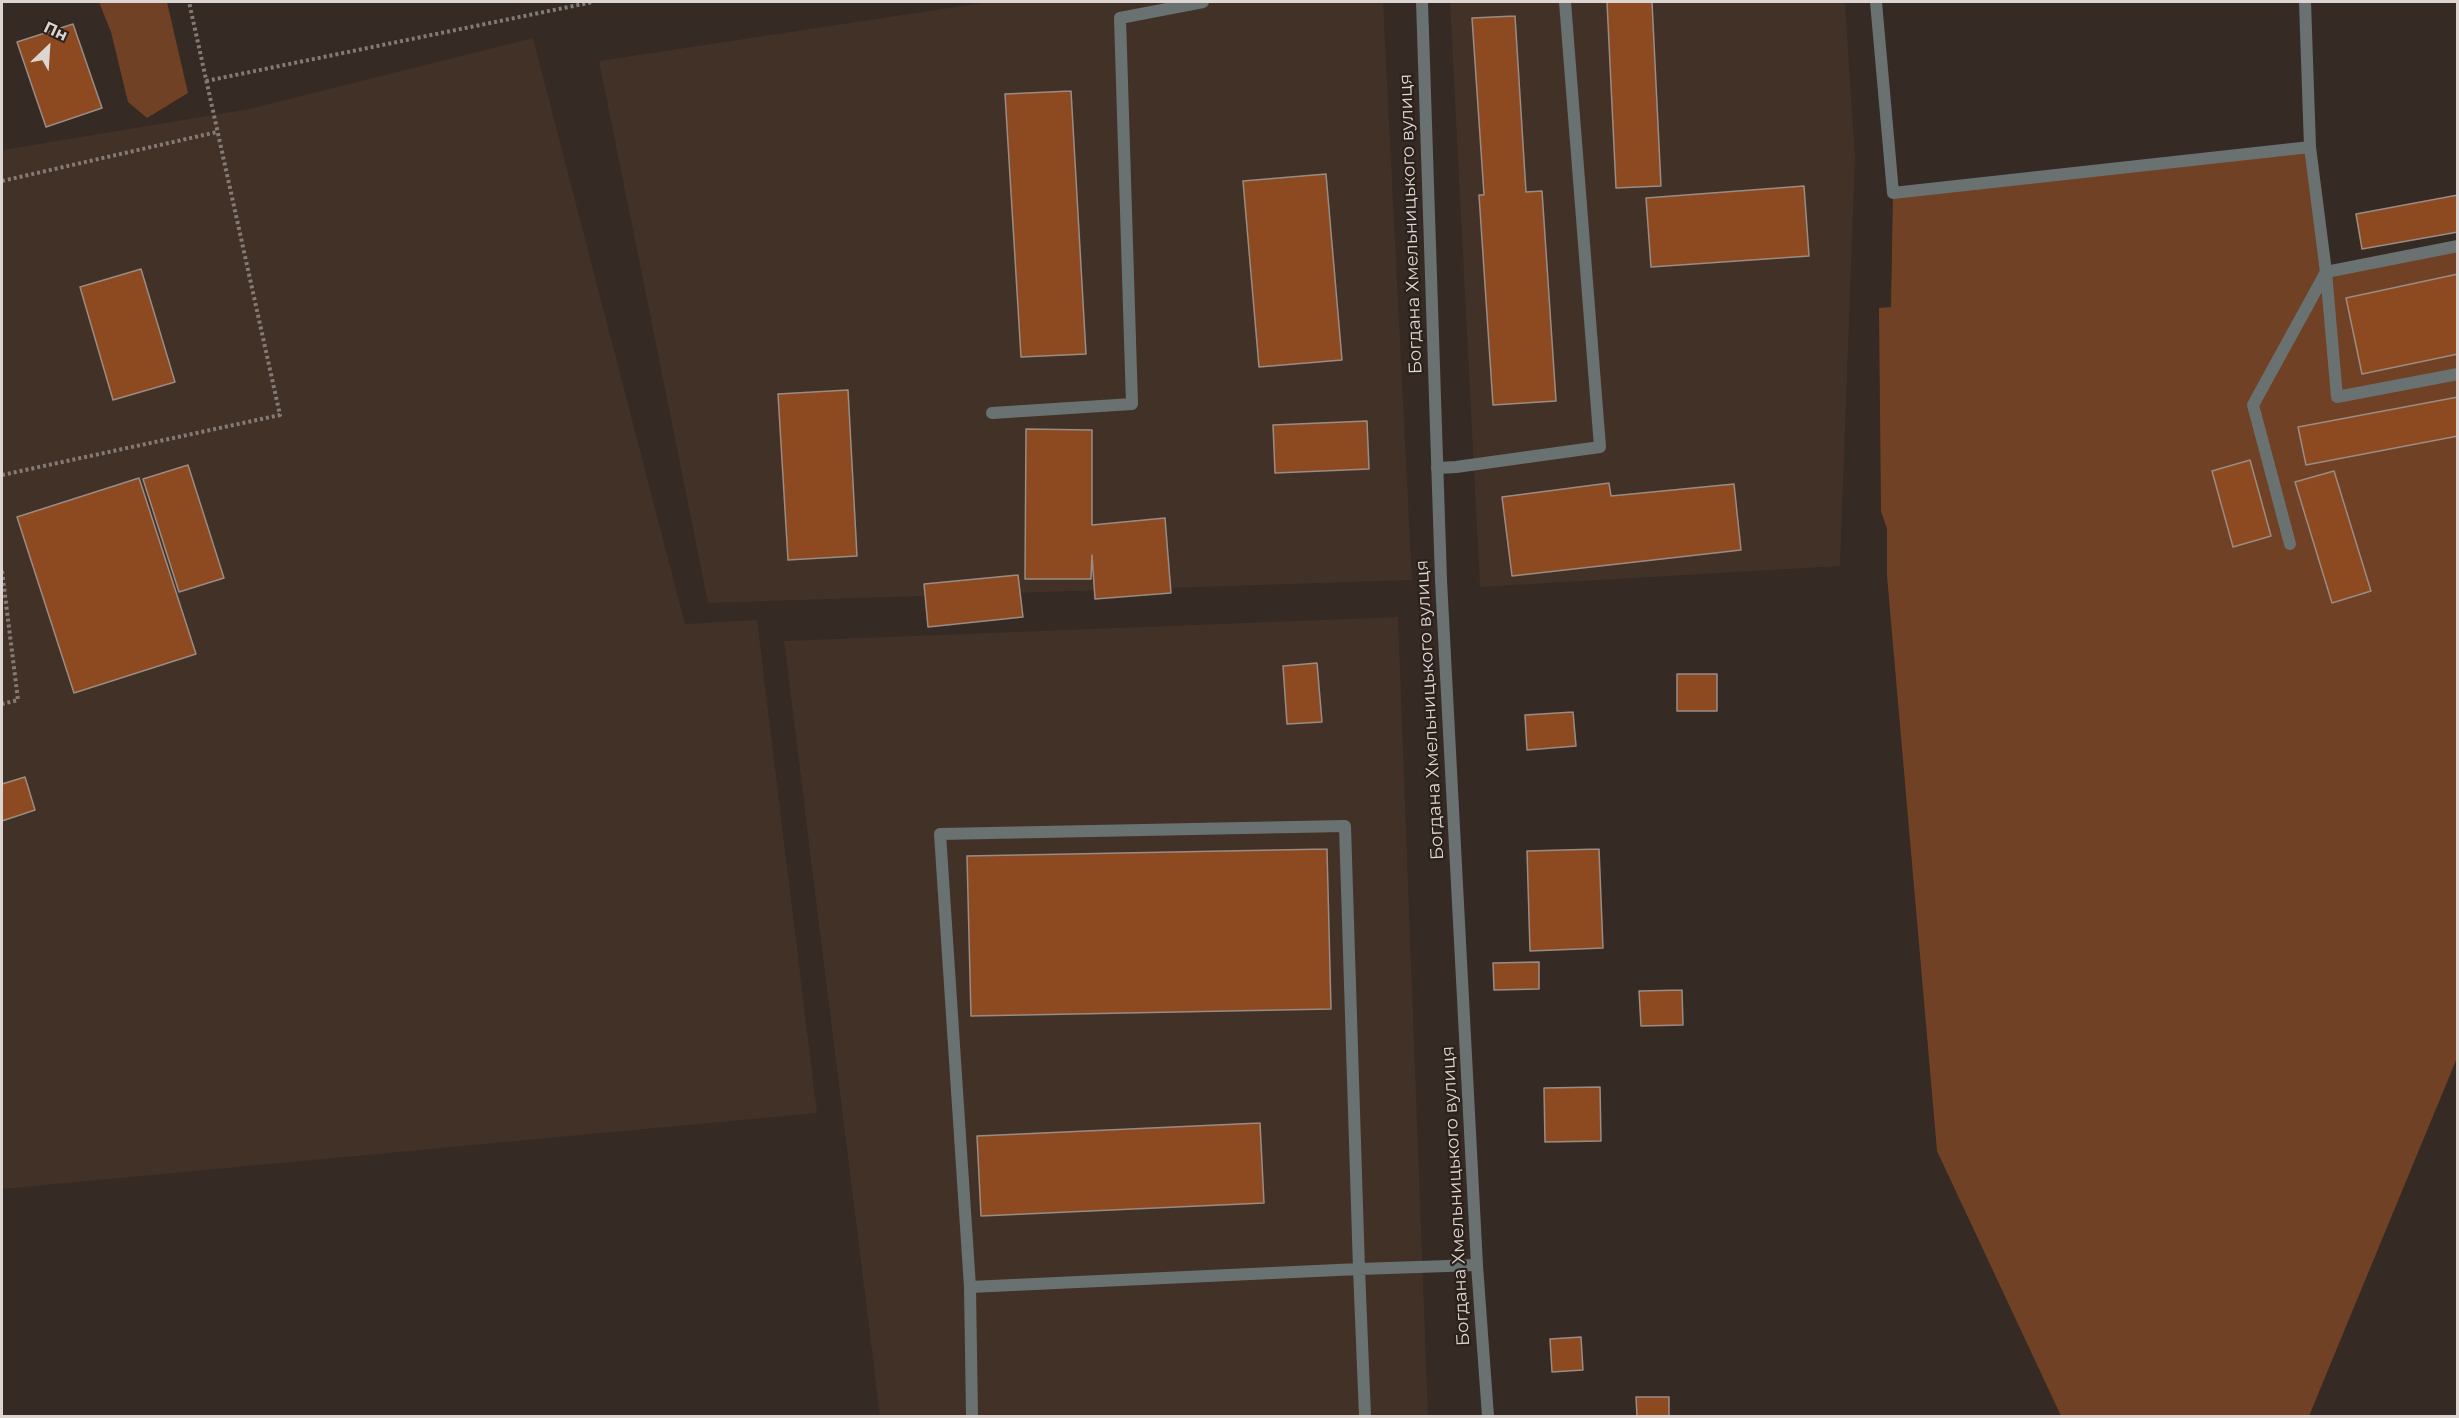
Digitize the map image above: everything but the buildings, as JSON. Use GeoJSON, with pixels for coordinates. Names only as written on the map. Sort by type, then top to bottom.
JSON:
{"type":"FeatureCollection","features":[{"type":"Feature","properties":{"kind":"street"},"geometry":{"type":"LineString","coordinates":[[992,413],[1132,404],[1120,18],[1203,2]]}},
{"type":"Feature","properties":{"kind":"street","name":"Богдана Хмельницького вулиця"},"geometry":{"type":"LineString","coordinates":[[1422,2],[1441,580],[1477,1265],[1488,1416]]}},
{"type":"Feature","properties":{"kind":"street"},"geometry":{"type":"LineString","coordinates":[[1437,468],[1600,447],[1565,2]]}},
{"type":"Feature","properties":{"kind":"street"},"geometry":{"type":"LineString","coordinates":[[1876,2],[1893,192],[2310,147]]}},
{"type":"Feature","properties":{"kind":"street"},"geometry":{"type":"LineString","coordinates":[[2305,2],[2310,147],[2326,272],[2337,397],[2457,375]]}},
{"type":"Feature","properties":{"kind":"street"},"geometry":{"type":"LineString","coordinates":[[2326,272],[2457,246]]}},
{"type":"Feature","properties":{"kind":"street"},"geometry":{"type":"LineString","coordinates":[[2290,544],[2253,405],[2326,272]]}},
{"type":"Feature","properties":{"kind":"street"},"geometry":{"type":"LineString","coordinates":[[972,1416],[970,1287],[940,834],[1345,826],[1365,1416]]}},
{"type":"Feature","properties":{"kind":"street"},"geometry":{"type":"LineString","coordinates":[[970,1287],[1477,1265]]}},
{"type":"Feature","properties":{"kind":"path"},"geometry":{"type":"LineString","coordinates":[[2,475],[280,415],[189,2]]}},
{"type":"Feature","properties":{"kind":"path"},"geometry":{"type":"LineString","coordinates":[[206,81],[593,2]]}},
{"type":"Feature","properties":{"kind":"path"},"geometry":{"type":"LineString","coordinates":[[2,181],[218,132]]}},
{"type":"Feature","properties":{"kind":"path"},"geometry":{"type":"LineString","coordinates":[[2,571],[18,700],[2,704]]}},
{"type":"Feature","properties":{"kind":"shaded area"},"geometry":{"type":"Polygon","coordinates":[[[99,2],[167,2],[188,93],[147,118],[128,102],[111,32],[99,2]]]}},
{"type":"Feature","properties":{"kind":"shaded area"},"geometry":{"type":"Polygon","coordinates":[[[988,2],[1383,2],[1412,580],[708,603],[599,61],[988,2]]]}},
{"type":"Feature","properties":{"kind":"shaded area"},"geometry":{"type":"Polygon","coordinates":[[[1450,2],[1845,2],[1855,158],[1840,566],[1480,587],[1450,2]]]}},
{"type":"Feature","properties":{"kind":"shaded area"},"geometry":{"type":"Polygon","coordinates":[[[533,38],[685,624],[757,620],[817,1113],[2,1189],[2,150],[249,109],[533,38]]]}},
{"type":"Feature","properties":{"kind":"shaded area"},"geometry":{"type":"Polygon","coordinates":[[[2310,147],[2326,272],[2457,248],[2457,1058],[2309,1416],[2061,1416],[1937,1151],[1887,576],[1887,529],[1881,511],[1879,308],[1891,307],[1893,193],[2310,147]]]}},
{"type":"Feature","properties":{"kind":"shaded area"},"geometry":{"type":"Polygon","coordinates":[[[1398,617],[1428,1416],[880,1416],[784,641],[1398,617]]]}}]}
